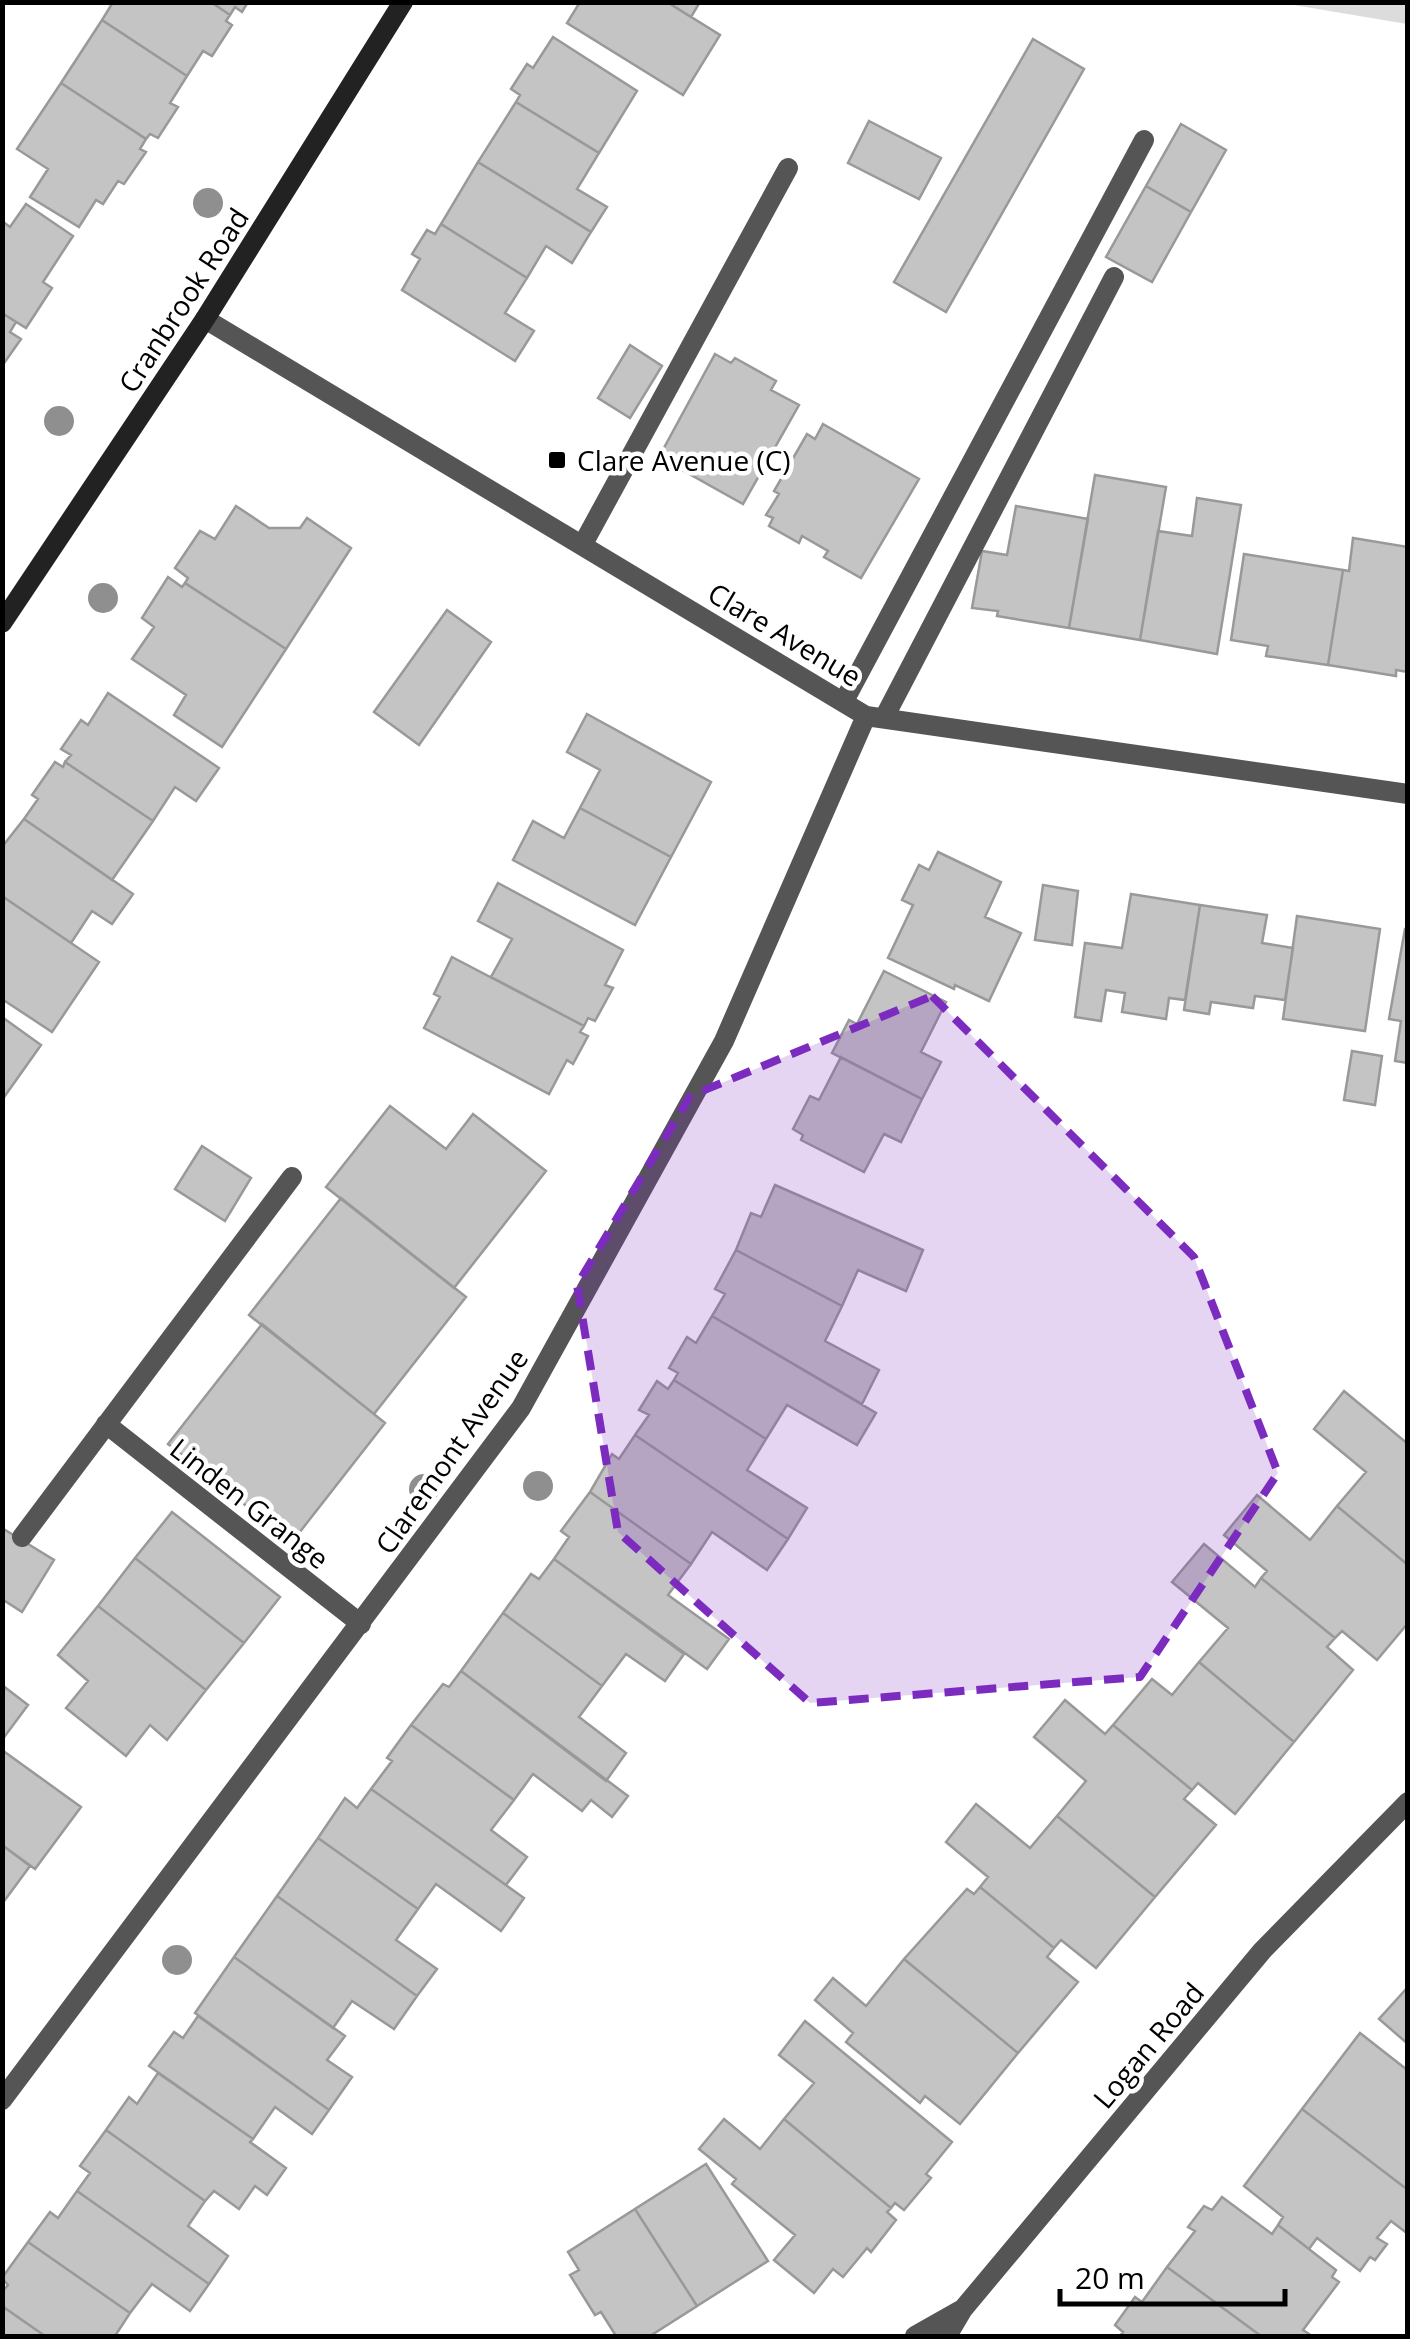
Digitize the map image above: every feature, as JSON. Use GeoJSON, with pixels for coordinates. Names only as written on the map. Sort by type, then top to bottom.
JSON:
{"type":"FeatureCollection","features":[{"type":"Feature","properties":{"kind":"main road","name":"Cranbrook Road"},"geometry":{"type":"LineString","coordinates":[[2,623],[205,320],[403,2]]}},
{"type":"Feature","properties":{"kind":"street"},"geometry":{"type":"LineString","coordinates":[[844,701],[1144,140]]}},
{"type":"Feature","properties":{"kind":"street"},"geometry":{"type":"LineString","coordinates":[[583,544],[788,168]]}},
{"type":"Feature","properties":{"kind":"street","name":"Claremont Avenue"},"geometry":{"type":"LineString","coordinates":[[2,2100],[521,1408],[724,1041],[875,717],[1114,278]]}},
{"type":"Feature","properties":{"kind":"street","name":"Clare Avenue"},"geometry":{"type":"LineString","coordinates":[[205,320],[875,717],[1408,794]]}},
{"type":"Feature","properties":{"kind":"street"},"geometry":{"type":"LineString","coordinates":[[22,1537],[292,1177]]}},
{"type":"Feature","properties":{"kind":"street","name":"Linden Grange"},"geometry":{"type":"LineString","coordinates":[[106,1424],[362,1624]]}},
{"type":"Feature","properties":{"kind":"street","name":"Logan Road"},"geometry":{"type":"LineString","coordinates":[[947,2336],[963,2309],[1262,1951],[1408,1802]]}},
{"type":"Feature","properties":{"kind":"street"},"geometry":{"type":"LineString","coordinates":[[915,2336],[963,2309]]}},
{"type":"Feature","properties":{"kind":"highlighted area"},"geometry":{"type":"Polygon","coordinates":[[[932,996],[1194,1257],[1278,1473],[1140,1677],[810,1703],[618,1532],[577,1285],[690,1096],[932,996]]]}},
{"type":"Feature","properties":{"kind":"shaded area"},"geometry":{"type":"Polygon","coordinates":[[[1282,3],[1407,3],[1407,24],[1282,3]]]}},
{"type":"Feature","properties":{"kind":"building"},"geometry":{"type":"Polygon","coordinates":[[[113,2],[211,2],[230,15],[226,21],[232,25],[212,56],[203,51],[187,76],[102,20],[113,2]]]}},
{"type":"Feature","properties":{"kind":"building"},"geometry":{"type":"Polygon","coordinates":[[[211,2],[248,2],[242,12],[235,7],[230,15],[211,2]]]}},
{"type":"Feature","properties":{"kind":"building"},"geometry":{"type":"Polygon","coordinates":[[[580,2],[667,2],[720,35],[683,95],[567,23],[580,2]]]}},
{"type":"Feature","properties":{"kind":"building"},"geometry":{"type":"Polygon","coordinates":[[[667,2],[700,2],[691,17],[667,2]]]}},
{"type":"Feature","properties":{"kind":"building"},"geometry":{"type":"Polygon","coordinates":[[[102,20],[187,76],[170,103],[178,107],[158,138],[150,134],[146,139],[61,83],[102,20]]]}},
{"type":"Feature","properties":{"kind":"building"},"geometry":{"type":"Polygon","coordinates":[[[553,37],[637,91],[599,153],[516,102],[520,95],[511,89],[527,64],[533,68],[553,37]]]}},
{"type":"Feature","properties":{"kind":"building"},"geometry":{"type":"Polygon","coordinates":[[[1033,39],[1084,69],[946,312],[894,282],[1033,39]]]}},
{"type":"Feature","properties":{"kind":"building"},"geometry":{"type":"Polygon","coordinates":[[[61,83],[146,139],[140,149],[146,152],[124,184],[118,181],[103,204],[96,200],[79,227],[30,197],[48,169],[17,149],[61,83]]]}},
{"type":"Feature","properties":{"kind":"building"},"geometry":{"type":"Polygon","coordinates":[[[516,102],[599,153],[577,189],[607,207],[591,232],[478,162],[516,102]]]}},
{"type":"Feature","properties":{"kind":"building"},"geometry":{"type":"Polygon","coordinates":[[[869,121],[941,158],[919,199],[848,163],[869,121]]]}},
{"type":"Feature","properties":{"kind":"building"},"geometry":{"type":"Polygon","coordinates":[[[1181,124],[1226,150],[1191,212],[1146,186],[1181,124]]]}},
{"type":"Feature","properties":{"kind":"building"},"geometry":{"type":"Polygon","coordinates":[[[478,162],[591,232],[572,263],[546,246],[527,278],[441,224],[478,162]]]}},
{"type":"Feature","properties":{"kind":"building"},"geometry":{"type":"Polygon","coordinates":[[[1146,186],[1191,212],[1152,282],[1106,257],[1146,186]]]}},
{"type":"Feature","properties":{"kind":"building"},"geometry":{"type":"Polygon","coordinates":[[[26,204],[73,236],[43,282],[52,288],[26,328],[2,313],[2,221],[10,227],[26,204]]]}},
{"type":"Feature","properties":{"kind":"building"},"geometry":{"type":"Polygon","coordinates":[[[441,224],[527,278],[505,313],[534,331],[515,361],[402,290],[420,259],[412,254],[427,230],[435,234],[441,224]]]}},
{"type":"Feature","properties":{"kind":"building"},"geometry":{"type":"Polygon","coordinates":[[[2,313],[16,322],[10,332],[21,339],[2,366],[2,313]]]}},
{"type":"Feature","properties":{"kind":"building"},"geometry":{"type":"Polygon","coordinates":[[[630,345],[662,366],[630,418],[598,398],[630,345]]]}},
{"type":"Feature","properties":{"kind":"building"},"geometry":{"type":"Polygon","coordinates":[[[715,354],[731,363],[735,358],[776,381],[771,390],[799,405],[743,504],[659,457],[715,354]]]}},
{"type":"Feature","properties":{"kind":"building"},"geometry":{"type":"Polygon","coordinates":[[[823,424],[919,479],[861,578],[824,557],[828,551],[802,536],[799,543],[769,526],[773,518],[766,515],[779,494],[774,491],[807,434],[815,439],[823,424]]]}},
{"type":"Feature","properties":{"kind":"building"},"geometry":{"type":"Polygon","coordinates":[[[1095,475],[1166,487],[1140,640],[1069,628],[1095,475]]]}},
{"type":"Feature","properties":{"kind":"building"},"geometry":{"type":"Polygon","coordinates":[[[1197,498],[1241,505],[1217,654],[1140,640],[1158,531],[1192,536],[1197,498]]]}},
{"type":"Feature","properties":{"kind":"building"},"geometry":{"type":"Polygon","coordinates":[[[236,506],[269,528],[300,528],[307,518],[351,548],[286,649],[185,583],[188,578],[175,568],[200,531],[215,539],[236,506]]]}},
{"type":"Feature","properties":{"kind":"building"},"geometry":{"type":"Polygon","coordinates":[[[1016,506],[1088,519],[1069,628],[972,608],[982,551],[1007,555],[1016,506]]]}},
{"type":"Feature","properties":{"kind":"building"},"geometry":{"type":"Polygon","coordinates":[[[1353,538],[1408,547],[1408,672],[1396,670],[1396,676],[1328,665],[1343,570],[1349,571],[1353,538]]]}},
{"type":"Feature","properties":{"kind":"building"},"geometry":{"type":"Polygon","coordinates":[[[1244,554],[1343,570],[1328,665],[1266,656],[1268,646],[1231,640],[1244,554]]]}},
{"type":"Feature","properties":{"kind":"building"},"geometry":{"type":"Polygon","coordinates":[[[168,577],[182,587],[185,583],[286,649],[222,747],[174,715],[186,695],[132,659],[154,627],[142,618],[168,577]]]}},
{"type":"Feature","properties":{"kind":"building"},"geometry":{"type":"Polygon","coordinates":[[[447,610],[491,642],[419,745],[374,712],[447,610]]]}},
{"type":"Feature","properties":{"kind":"building"},"geometry":{"type":"Polygon","coordinates":[[[108,693],[219,768],[196,801],[175,787],[153,821],[65,762],[71,755],[61,749],[81,720],[88,725],[108,693]]]}},
{"type":"Feature","properties":{"kind":"building"},"geometry":{"type":"Polygon","coordinates":[[[587,714],[711,782],[671,857],[580,808],[600,770],[567,752],[587,714]]]}},
{"type":"Feature","properties":{"kind":"building"},"geometry":{"type":"Polygon","coordinates":[[[55,762],[63,767],[65,762],[153,821],[112,880],[24,819],[38,799],[32,795],[55,762]]]}},
{"type":"Feature","properties":{"kind":"building"},"geometry":{"type":"Polygon","coordinates":[[[580,808],[671,857],[635,925],[513,860],[533,821],[564,838],[580,808]]]}},
{"type":"Feature","properties":{"kind":"building"},"geometry":{"type":"Polygon","coordinates":[[[24,819],[133,894],[112,924],[92,911],[71,943],[2,896],[2,847],[24,819]]]}},
{"type":"Feature","properties":{"kind":"building"},"geometry":{"type":"Polygon","coordinates":[[[938,852],[1001,882],[985,917],[1021,933],[989,1001],[888,958],[913,905],[902,900],[919,865],[929,870],[938,852]]]}},
{"type":"Feature","properties":{"kind":"building"},"geometry":{"type":"Polygon","coordinates":[[[498,883],[623,950],[605,985],[613,988],[595,1021],[588,1018],[584,1026],[491,977],[512,939],[478,921],[498,883]]]}},
{"type":"Feature","properties":{"kind":"building"},"geometry":{"type":"Polygon","coordinates":[[[1043,885],[1078,891],[1072,945],[1035,940],[1043,885]]]}},
{"type":"Feature","properties":{"kind":"building"},"geometry":{"type":"Polygon","coordinates":[[[1131,894],[1200,905],[1185,1000],[1169,998],[1166,1019],[1122,1012],[1125,993],[1106,990],[1101,1021],[1075,1017],[1085,943],[1122,948],[1131,894]]]}},
{"type":"Feature","properties":{"kind":"building"},"geometry":{"type":"Polygon","coordinates":[[[2,896],[99,962],[52,1032],[2,999],[2,896]]]}},
{"type":"Feature","properties":{"kind":"building"},"geometry":{"type":"Polygon","coordinates":[[[1200,905],[1267,915],[1262,943],[1293,948],[1285,1000],[1255,996],[1253,1008],[1211,1002],[1209,1014],[1184,1010],[1200,905]]]}},
{"type":"Feature","properties":{"kind":"building"},"geometry":{"type":"Polygon","coordinates":[[[1297,916],[1380,929],[1365,1031],[1283,1019],[1297,916]]]}},
{"type":"Feature","properties":{"kind":"building"},"geometry":{"type":"Polygon","coordinates":[[[1405,929],[1408,1063],[1395,1061],[1401,1021],[1389,1019],[1405,929]]]}},
{"type":"Feature","properties":{"kind":"building"},"geometry":{"type":"Polygon","coordinates":[[[452,957],[584,1026],[580,1032],[588,1036],[573,1064],[567,1060],[549,1094],[424,1028],[440,997],[434,994],[452,957]]]}},
{"type":"Feature","properties":{"kind":"building"},"geometry":{"type":"Polygon","coordinates":[[[884,971],[946,1002],[921,1052],[941,1062],[922,1099],[832,1053],[849,1020],[857,1024],[884,971]]]}},
{"type":"Feature","properties":{"kind":"building"},"geometry":{"type":"Polygon","coordinates":[[[2,1017],[41,1045],[2,1100],[2,1017]]]}},
{"type":"Feature","properties":{"kind":"building"},"geometry":{"type":"Polygon","coordinates":[[[1352,1051],[1382,1056],[1375,1105],[1344,1100],[1352,1051]]]}},
{"type":"Feature","properties":{"kind":"building"},"geometry":{"type":"Polygon","coordinates":[[[841,1057],[922,1099],[901,1142],[884,1134],[864,1172],[801,1140],[803,1135],[793,1129],[810,1096],[819,1100],[841,1057]]]}},
{"type":"Feature","properties":{"kind":"building"},"geometry":{"type":"Polygon","coordinates":[[[390,1106],[446,1149],[473,1114],[546,1171],[454,1288],[326,1187],[390,1106]]]}},
{"type":"Feature","properties":{"kind":"building"},"geometry":{"type":"Polygon","coordinates":[[[202,1146],[251,1178],[225,1221],[175,1189],[202,1146]]]}},
{"type":"Feature","properties":{"kind":"building"},"geometry":{"type":"Polygon","coordinates":[[[775,1185],[923,1250],[906,1291],[858,1270],[842,1306],[736,1250],[751,1213],[761,1217],[775,1185]]]}},
{"type":"Feature","properties":{"kind":"building"},"geometry":{"type":"Polygon","coordinates":[[[341,1198],[466,1297],[374,1414],[249,1315],[341,1198]]]}},
{"type":"Feature","properties":{"kind":"building"},"geometry":{"type":"Polygon","coordinates":[[[736,1250],[842,1306],[825,1341],[879,1370],[862,1404],[712,1316],[725,1294],[715,1289],[736,1250]]]}},
{"type":"Feature","properties":{"kind":"building"},"geometry":{"type":"Polygon","coordinates":[[[712,1316],[876,1413],[857,1445],[787,1405],[766,1439],[674,1380],[678,1373],[669,1368],[687,1337],[696,1343],[712,1316]]]}},
{"type":"Feature","properties":{"kind":"building"},"geometry":{"type":"Polygon","coordinates":[[[262,1324],[385,1423],[292,1542],[168,1444],[262,1324]]]}},
{"type":"Feature","properties":{"kind":"building"},"geometry":{"type":"Polygon","coordinates":[[[674,1380],[766,1439],[747,1470],[807,1508],[788,1539],[635,1435],[649,1415],[639,1410],[657,1381],[668,1389],[674,1380]]]}},
{"type":"Feature","properties":{"kind":"building"},"geometry":{"type":"Polygon","coordinates":[[[1344,1391],[1408,1444],[1408,1565],[1337,1506],[1366,1472],[1314,1429],[1344,1391]]]}},
{"type":"Feature","properties":{"kind":"building"},"geometry":{"type":"Polygon","coordinates":[[[635,1435],[788,1539],[767,1570],[712,1532],[691,1564],[590,1492],[612,1454],[619,1459],[635,1435]]]}},
{"type":"Feature","properties":{"kind":"building"},"geometry":{"type":"Polygon","coordinates":[[[590,1492],[691,1564],[668,1595],[729,1639],[707,1669],[554,1559],[569,1537],[561,1531],[590,1492]]]}},
{"type":"Feature","properties":{"kind":"building"},"geometry":{"type":"Polygon","coordinates":[[[1257,1495],[1310,1540],[1337,1506],[1408,1565],[1408,1623],[1377,1660],[1342,1631],[1335,1638],[1261,1578],[1267,1571],[1224,1535],[1257,1495]]]}},
{"type":"Feature","properties":{"kind":"building"},"geometry":{"type":"Polygon","coordinates":[[[172,1512],[280,1597],[244,1643],[135,1558],[172,1512]]]}},
{"type":"Feature","properties":{"kind":"building"},"geometry":{"type":"Polygon","coordinates":[[[2,1528],[54,1560],[22,1612],[2,1599],[2,1528]]]}},
{"type":"Feature","properties":{"kind":"building"},"geometry":{"type":"Polygon","coordinates":[[[1204,1544],[1255,1587],[1261,1578],[1335,1638],[1327,1647],[1353,1670],[1294,1742],[1199,1662],[1228,1628],[1172,1582],[1204,1544]]]}},
{"type":"Feature","properties":{"kind":"building"},"geometry":{"type":"Polygon","coordinates":[[[135,1558],[244,1643],[206,1690],[98,1606],[135,1558]]]}},
{"type":"Feature","properties":{"kind":"building"},"geometry":{"type":"Polygon","coordinates":[[[554,1559],[684,1654],[665,1681],[626,1654],[602,1686],[503,1613],[531,1574],[539,1579],[554,1559]]]}},
{"type":"Feature","properties":{"kind":"building"},"geometry":{"type":"Polygon","coordinates":[[[98,1606],[206,1690],[167,1740],[150,1725],[126,1756],[66,1708],[88,1681],[58,1655],[98,1606]]]}},
{"type":"Feature","properties":{"kind":"building"},"geometry":{"type":"Polygon","coordinates":[[[503,1613],[602,1686],[579,1717],[626,1753],[606,1781],[461,1671],[503,1613]]]}},
{"type":"Feature","properties":{"kind":"building"},"geometry":{"type":"Polygon","coordinates":[[[1199,1662],[1294,1742],[1235,1814],[1198,1783],[1192,1790],[1113,1725],[1152,1679],[1172,1695],[1199,1662]]]}},
{"type":"Feature","properties":{"kind":"building"},"geometry":{"type":"Polygon","coordinates":[[[461,1671],[628,1796],[612,1817],[591,1800],[582,1811],[533,1774],[514,1800],[411,1725],[443,1684],[449,1687],[461,1671]]]}},
{"type":"Feature","properties":{"kind":"building"},"geometry":{"type":"Polygon","coordinates":[[[2,1685],[28,1705],[2,1740],[2,1685]]]}},
{"type":"Feature","properties":{"kind":"building"},"geometry":{"type":"Polygon","coordinates":[[[1065,1700],[1105,1734],[1113,1725],[1192,1790],[1184,1799],[1216,1825],[1155,1897],[1057,1816],[1086,1781],[1034,1737],[1065,1700]]]}},
{"type":"Feature","properties":{"kind":"building"},"geometry":{"type":"Polygon","coordinates":[[[411,1725],[514,1800],[491,1830],[527,1857],[506,1885],[371,1789],[411,1725]]]}},
{"type":"Feature","properties":{"kind":"building"},"geometry":{"type":"Polygon","coordinates":[[[2,1750],[81,1807],[35,1869],[2,1845],[2,1750]]]}},
{"type":"Feature","properties":{"kind":"building"},"geometry":{"type":"Polygon","coordinates":[[[371,1789],[524,1898],[501,1931],[436,1884],[418,1909],[318,1838],[345,1798],[357,1808],[371,1789]]]}},
{"type":"Feature","properties":{"kind":"building"},"geometry":{"type":"Polygon","coordinates":[[[976,1804],[1030,1848],[1057,1816],[1155,1897],[1096,1968],[1061,1940],[1054,1948],[980,1887],[988,1877],[946,1842],[976,1804]]]}},
{"type":"Feature","properties":{"kind":"building"},"geometry":{"type":"Polygon","coordinates":[[[318,1838],[418,1909],[396,1940],[437,1969],[417,1996],[277,1896],[318,1838]]]}},
{"type":"Feature","properties":{"kind":"building"},"geometry":{"type":"Polygon","coordinates":[[[2,1845],[30,1866],[2,1904],[2,1845]]]}},
{"type":"Feature","properties":{"kind":"building"},"geometry":{"type":"Polygon","coordinates":[[[980,1887],[1054,1948],[1047,1957],[1078,1982],[1018,2053],[904,1959],[967,1889],[974,1894],[980,1887]]]}},
{"type":"Feature","properties":{"kind":"building"},"geometry":{"type":"Polygon","coordinates":[[[277,1896],[417,1996],[394,2029],[352,2001],[333,2028],[234,1957],[277,1896]]]}},
{"type":"Feature","properties":{"kind":"building"},"geometry":{"type":"Polygon","coordinates":[[[234,1957],[345,2036],[327,2060],[352,2077],[329,2110],[195,2013],[234,1957]]]}},
{"type":"Feature","properties":{"kind":"building"},"geometry":{"type":"Polygon","coordinates":[[[904,1959],[1018,2053],[960,2124],[925,2096],[920,2103],[846,2042],[853,2033],[815,2000],[833,1978],[866,2006],[904,1959]]]}},
{"type":"Feature","properties":{"kind":"building"},"geometry":{"type":"Polygon","coordinates":[[[1408,1987],[1408,2044],[1379,2019],[1408,1987]]]}},
{"type":"Feature","properties":{"kind":"building"},"geometry":{"type":"Polygon","coordinates":[[[198,2016],[329,2110],[312,2134],[275,2107],[253,2139],[149,2066],[174,2032],[183,2038],[198,2016]]]}},
{"type":"Feature","properties":{"kind":"building"},"geometry":{"type":"Polygon","coordinates":[[[805,2021],[952,2142],[926,2174],[931,2178],[904,2210],[895,2203],[891,2208],[784,2119],[814,2083],[779,2055],[805,2021]]]}},
{"type":"Feature","properties":{"kind":"building"},"geometry":{"type":"Polygon","coordinates":[[[1360,2033],[1408,2067],[1408,2190],[1302,2109],[1360,2033]]]}},
{"type":"Feature","properties":{"kind":"building"},"geometry":{"type":"Polygon","coordinates":[[[158,2073],[253,2139],[250,2142],[286,2168],[267,2195],[255,2186],[239,2209],[214,2191],[205,2201],[106,2130],[129,2097],[137,2104],[158,2073]]]}},
{"type":"Feature","properties":{"kind":"building"},"geometry":{"type":"Polygon","coordinates":[[[1302,2109],[1408,2190],[1408,2234],[1391,2221],[1377,2238],[1387,2244],[1360,2271],[1317,2238],[1309,2249],[1278,2225],[1283,2217],[1244,2186],[1302,2109]]]}},
{"type":"Feature","properties":{"kind":"building"},"geometry":{"type":"Polygon","coordinates":[[[724,2119],[760,2149],[784,2119],[891,2208],[887,2212],[896,2220],[871,2252],[867,2248],[843,2277],[833,2269],[814,2293],[774,2260],[795,2235],[732,2184],[736,2179],[699,2149],[724,2119]]]}},
{"type":"Feature","properties":{"kind":"building"},"geometry":{"type":"Polygon","coordinates":[[[106,2130],[205,2201],[188,2226],[228,2256],[209,2284],[77,2191],[90,2173],[80,2166],[106,2130]]]}},
{"type":"Feature","properties":{"kind":"building"},"geometry":{"type":"Polygon","coordinates":[[[706,2164],[768,2261],[697,2306],[635,2209],[706,2164]]]}},
{"type":"Feature","properties":{"kind":"building"},"geometry":{"type":"Polygon","coordinates":[[[77,2191],[209,2284],[190,2311],[152,2284],[130,2313],[28,2242],[50,2212],[58,2218],[77,2191]]]}},
{"type":"Feature","properties":{"kind":"building"},"geometry":{"type":"Polygon","coordinates":[[[1222,2197],[1272,2234],[1278,2225],[1336,2270],[1332,2277],[1339,2282],[1303,2330],[1312,2336],[1261,2336],[1167,2267],[1195,2231],[1188,2227],[1204,2206],[1212,2210],[1222,2197]]]}},
{"type":"Feature","properties":{"kind":"building"},"geometry":{"type":"Polygon","coordinates":[[[635,2209],[697,2306],[650,2336],[616,2336],[601,2312],[595,2315],[570,2275],[579,2270],[568,2252],[635,2209]]]}},
{"type":"Feature","properties":{"kind":"building"},"geometry":{"type":"Polygon","coordinates":[[[28,2242],[130,2313],[115,2336],[45,2336],[2,2306],[2,2292],[8,2285],[2,2278],[28,2242]]]}},
{"type":"Feature","properties":{"kind":"building"},"geometry":{"type":"Polygon","coordinates":[[[1167,2267],[1261,2336],[1120,2336],[1123,2332],[1115,2325],[1135,2297],[1142,2302],[1167,2267]]]}},
{"type":"Feature","properties":{"kind":"building"},"geometry":{"type":"Polygon","coordinates":[[[2,2306],[45,2336],[2,2336],[2,2306]]]}},
{"type":"Feature","properties":{"kind":"place","name":"Clare Avenue (C)"},"geometry":{"type":"Point","coordinates":[557,460]}}]}
